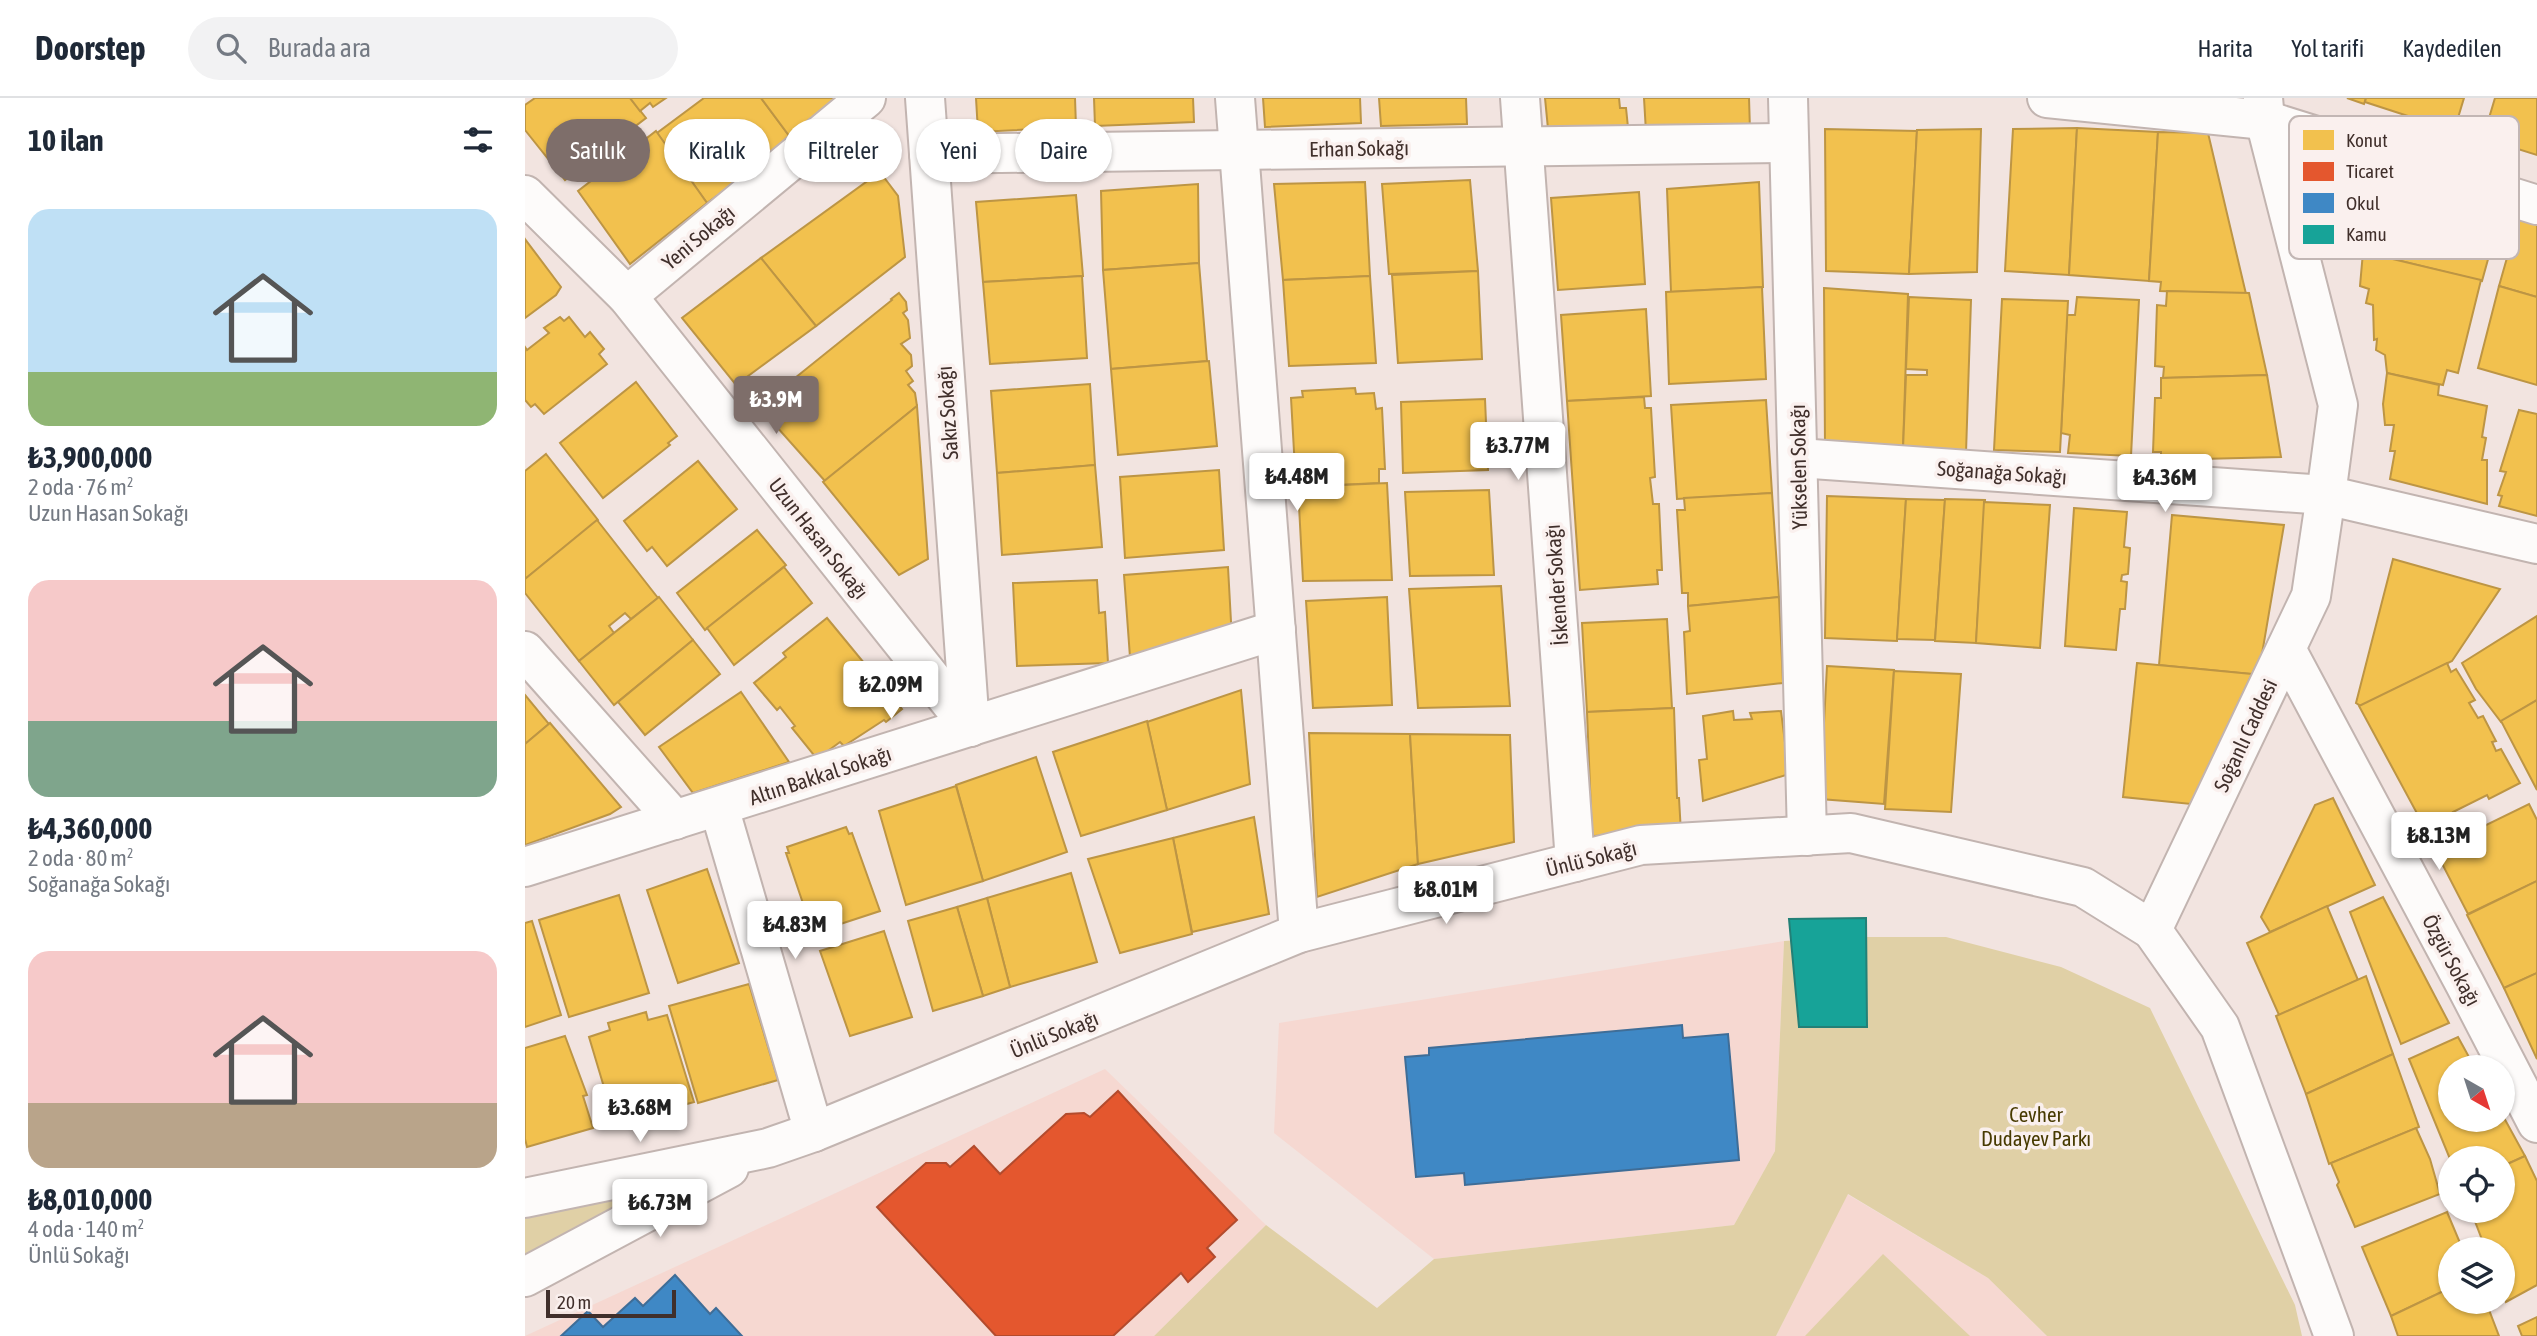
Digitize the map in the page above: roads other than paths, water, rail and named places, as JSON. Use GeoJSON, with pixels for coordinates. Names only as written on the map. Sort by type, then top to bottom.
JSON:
{"type":"FeatureCollection","features":[{"type":"Feature","properties":{"kind":"street","name":"Yeni Sokağı"},"geometry":{"type":"LineString","coordinates":[[627,296],[866,98]]}},
{"type":"Feature","properties":{"kind":"street","name":"Sakız Sokağı"},"geometry":{"type":"LineString","coordinates":[[925,98],[926,119]]}},
{"type":"Feature","properties":{"kind":"street"},"geometry":{"type":"LineString","coordinates":[[1235,98],[1299,933]]}},
{"type":"Feature","properties":{"kind":"street","name":"İskender Sokağı"},"geometry":{"type":"LineString","coordinates":[[1520,98],[1575,862]]}},
{"type":"Feature","properties":{"kind":"street","name":"Yükselen Sokağı"},"geometry":{"type":"LineString","coordinates":[[1788,98],[1807,836]]}},
{"type":"Feature","properties":{"kind":"street"},"geometry":{"type":"LineString","coordinates":[[2047,98],[2264,109],[2289,118]]}},
{"type":"Feature","properties":{"kind":"street","name":"Soğanlı Caddesi"},"geometry":{"type":"LineString","coordinates":[[2264,109],[2289,209]]}},
{"type":"Feature","properties":{"kind":"street","name":"Erhan Sokağı"},"geometry":{"type":"LineString","coordinates":[[1001,153],[1789,143]]}},
{"type":"Feature","properties":{"kind":"street","name":"Sakız Sokağı"},"geometry":{"type":"LineString","coordinates":[[931,182],[970,727]]}},
{"type":"Feature","properties":{"kind":"street","name":"Uzun Hasan Sokağı"},"geometry":{"type":"LineString","coordinates":[[525,195],[627,296],[970,727]]}},
{"type":"Feature","properties":{"kind":"street"},"geometry":{"type":"LineString","coordinates":[[2519,199],[2537,205]]}},
{"type":"Feature","properties":{"kind":"street","name":"Soğanlı Caddesi"},"geometry":{"type":"LineString","coordinates":[[2152,930],[2311,596],[2338,405],[2302,259]]}},
{"type":"Feature","properties":{"kind":"street","name":"Soğanağa Sokağı"},"geometry":{"type":"LineString","coordinates":[[1798,458],[2326,495],[2537,544]]}},
{"type":"Feature","properties":{"kind":"street","name":"Altın Bakkal Sokağı"},"geometry":{"type":"LineString","coordinates":[[525,867],[1276,630]]}},
{"type":"Feature","properties":{"kind":"street","name":"Özgür Sokağı"},"geometry":{"type":"LineString","coordinates":[[2286,649],[2537,1123]]}},
{"type":"Feature","properties":{"kind":"street"},"geometry":{"type":"LineString","coordinates":[[525,651],[675,820]]}},
{"type":"Feature","properties":{"kind":"street"},"geometry":{"type":"LineString","coordinates":[[719,807],[814,1132]]}},
{"type":"Feature","properties":{"kind":"street","name":"Ünlü Sokağı"},"geometry":{"type":"LineString","coordinates":[[768,1148],[814,1132],[1299,933],[1641,845],[1851,833],[2083,887],[2152,930]]}},
{"type":"Feature","properties":{"kind":"street"},"geometry":{"type":"LineString","coordinates":[[2152,930],[2220,1027],[2334,1336]]}},
{"type":"Feature","properties":{"kind":"street"},"geometry":{"type":"LineString","coordinates":[[525,1198],[768,1148]]}},
{"type":"Feature","properties":{"kind":"street"},"geometry":{"type":"LineString","coordinates":[[525,1278],[768,1148]]}},
{"type":"Feature","properties":{"kind":"park label","name":"Cevher Dudayev Parkı"},"geometry":{"type":"Point","coordinates":[2036,1126]}}]}
